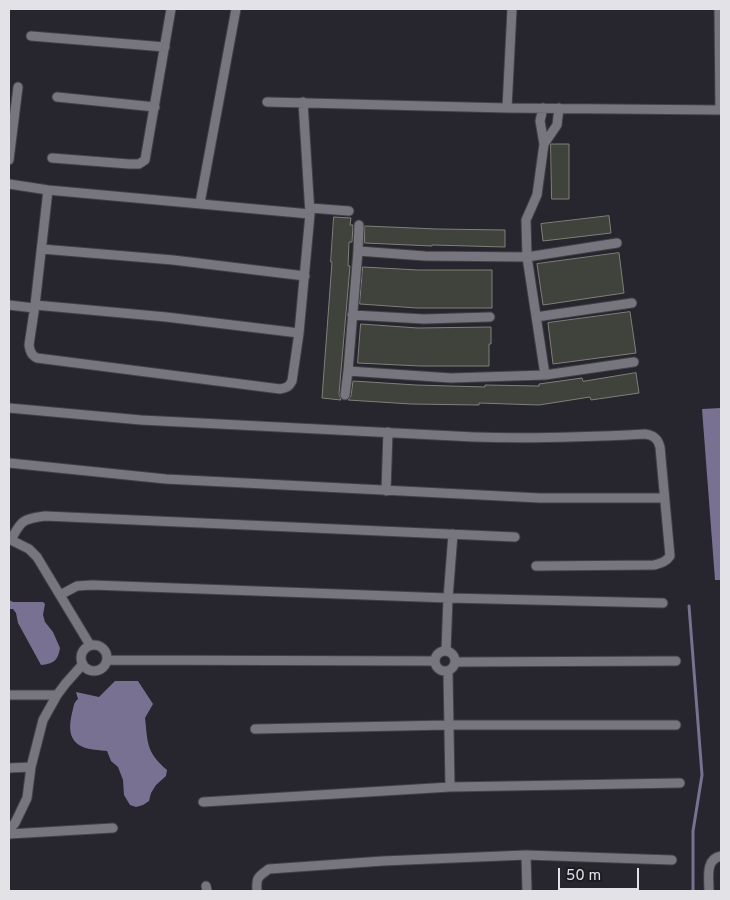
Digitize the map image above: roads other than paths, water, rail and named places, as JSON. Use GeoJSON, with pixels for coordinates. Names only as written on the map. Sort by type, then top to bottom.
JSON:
{"type":"FeatureCollection","features":[{"type":"Feature","properties":{"kind":"street"},"geometry":{"type":"LineString","coordinates":[[52,158],[139,164],[145,160],[171,9]]}},
{"type":"Feature","properties":{"kind":"street"},"geometry":{"type":"LineString","coordinates":[[200,203],[236,9]]}},
{"type":"Feature","properties":{"kind":"street"},"geometry":{"type":"LineString","coordinates":[[507,108],[512,9]]}},
{"type":"Feature","properties":{"kind":"street"},"geometry":{"type":"LineString","coordinates":[[267,102],[507,108],[720,110],[719,9]]}},
{"type":"Feature","properties":{"kind":"street"},"geometry":{"type":"LineString","coordinates":[[31,36],[165,47]]}},
{"type":"Feature","properties":{"kind":"street"},"geometry":{"type":"LineString","coordinates":[[9,160],[11,116],[18,87]]}},
{"type":"Feature","properties":{"kind":"street"},"geometry":{"type":"LineString","coordinates":[[57,97],[155,107]]}},
{"type":"Feature","properties":{"kind":"street"},"geometry":{"type":"LineString","coordinates":[[48,190],[35,307],[28,345],[33,356],[280,389],[290,386],[299,333],[310,211],[303,102]]}},
{"type":"Feature","properties":{"kind":"street"},"geometry":{"type":"LineString","coordinates":[[543,108],[540,122],[544,144],[537,195],[526,220],[527,257],[545,375]]}},
{"type":"Feature","properties":{"kind":"street"},"geometry":{"type":"LineString","coordinates":[[544,144],[557,124],[559,108]]}},
{"type":"Feature","properties":{"kind":"street"},"geometry":{"type":"LineString","coordinates":[[9,184],[48,190],[179,202],[349,212]]}},
{"type":"Feature","properties":{"kind":"street"},"geometry":{"type":"LineString","coordinates":[[345,395],[359,225]]}},
{"type":"Feature","properties":{"kind":"street"},"geometry":{"type":"LineString","coordinates":[[358,251],[425,256],[527,257],[617,243]]}},
{"type":"Feature","properties":{"kind":"street"},"geometry":{"type":"LineString","coordinates":[[42,248],[173,260],[305,276]]}},
{"type":"Feature","properties":{"kind":"street"},"geometry":{"type":"LineString","coordinates":[[536,317],[632,303]]}},
{"type":"Feature","properties":{"kind":"street"},"geometry":{"type":"LineString","coordinates":[[9,305],[166,317],[299,333]]}},
{"type":"Feature","properties":{"kind":"street"},"geometry":{"type":"LineString","coordinates":[[352,315],[424,319],[490,318]]}},
{"type":"Feature","properties":{"kind":"street"},"geometry":{"type":"LineString","coordinates":[[348,371],[451,378],[545,375],[634,362]]}},
{"type":"Feature","properties":{"kind":"street"},"geometry":{"type":"LineString","coordinates":[[9,408],[141,420],[474,437],[525,439],[645,434],[651,434],[656,437],[660,447],[670,556],[667,560],[654,565],[536,566]]}},
{"type":"Feature","properties":{"kind":"street"},"geometry":{"type":"LineString","coordinates":[[386,491],[388,432]]}},
{"type":"Feature","properties":{"kind":"street"},"geometry":{"type":"LineString","coordinates":[[9,463],[166,479],[386,491],[540,498],[664,498]]}},
{"type":"Feature","properties":{"kind":"street"},"geometry":{"type":"LineString","coordinates":[[90,645],[37,558],[29,549],[10,540],[24,520],[45,516],[515,537]]}},
{"type":"Feature","properties":{"kind":"street"},"geometry":{"type":"LineString","coordinates":[[446,651],[453,534]]}},
{"type":"Feature","properties":{"kind":"street"},"geometry":{"type":"LineString","coordinates":[[60,595],[77,586],[92,585],[448,598],[663,603]]}},
{"type":"Feature","properties":{"kind":"street"},"geometry":{"type":"LineString","coordinates":[[90,645],[99,645],[106,651],[108,660],[103,668],[94,671],[86,668],[83,664],[81,655],[86,647],[90,645]]}},
{"type":"Feature","properties":{"kind":"street"},"geometry":{"type":"LineString","coordinates":[[446,651],[451,652],[455,656],[456,662],[454,668],[448,672],[441,671],[436,667],[434,661],[440,652],[446,651]]}},
{"type":"Feature","properties":{"kind":"street"},"geometry":{"type":"LineString","coordinates":[[108,660],[434,661]]}},
{"type":"Feature","properties":{"kind":"street"},"geometry":{"type":"LineString","coordinates":[[456,662],[676,661]]}},
{"type":"Feature","properties":{"kind":"street"},"geometry":{"type":"LineString","coordinates":[[9,830],[15,823],[27,798],[31,766],[43,720],[57,695],[83,664]]}},
{"type":"Feature","properties":{"kind":"street"},"geometry":{"type":"LineString","coordinates":[[448,672],[450,787]]}},
{"type":"Feature","properties":{"kind":"street"},"geometry":{"type":"LineString","coordinates":[[9,696],[57,695]]}},
{"type":"Feature","properties":{"kind":"street"},"geometry":{"type":"LineString","coordinates":[[255,729],[448,725],[676,725]]}},
{"type":"Feature","properties":{"kind":"street"},"geometry":{"type":"LineString","coordinates":[[9,768],[31,766]]}},
{"type":"Feature","properties":{"kind":"street"},"geometry":{"type":"LineString","coordinates":[[203,802],[450,787],[680,783]]}},
{"type":"Feature","properties":{"kind":"street"},"geometry":{"type":"LineString","coordinates":[[9,834],[113,828]]}},
{"type":"Feature","properties":{"kind":"street"},"geometry":{"type":"LineString","coordinates":[[526,855],[527,891]]}},
{"type":"Feature","properties":{"kind":"street"},"geometry":{"type":"LineString","coordinates":[[257,891],[259,876],[270,870],[383,861],[526,855],[672,860]]}},
{"type":"Feature","properties":{"kind":"street"},"geometry":{"type":"LineString","coordinates":[[709,891],[710,862],[714,858],[721,856]]}},
{"type":"Feature","properties":{"kind":"waterway"},"geometry":{"type":"LineString","coordinates":[[689,606],[702,775],[693,831],[693,891]]}}]}
